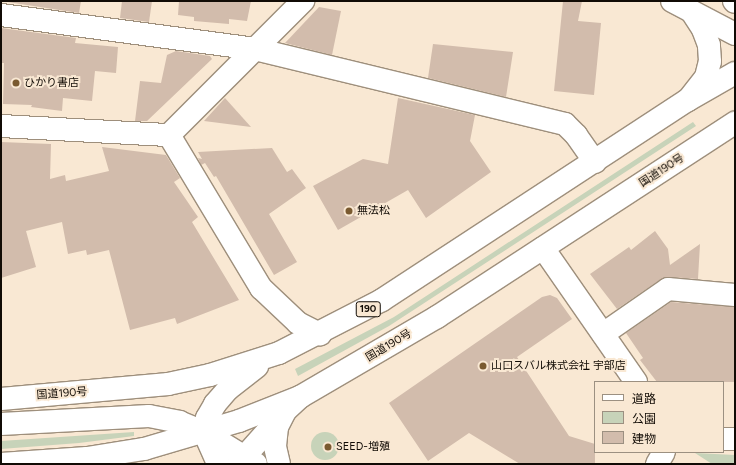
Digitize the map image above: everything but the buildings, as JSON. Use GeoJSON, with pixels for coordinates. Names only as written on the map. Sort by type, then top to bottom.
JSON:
{"type":"FeatureCollection","features":[{"type":"Feature","properties":{"kind":"main road"},"geometry":{"type":"LineString","coordinates":[[1,126],[169,135],[303,1]]}},
{"type":"Feature","properties":{"kind":"main road"},"geometry":{"type":"LineString","coordinates":[[672,1],[735,34]]}},
{"type":"Feature","properties":{"kind":"main road"},"geometry":{"type":"LineString","coordinates":[[688,100],[706,77],[710,61],[709,45],[703,29],[692,12]]}},
{"type":"Feature","properties":{"kind":"main road"},"geometry":{"type":"LineString","coordinates":[[1,15],[255,49],[565,124],[576,135],[595,162]]}},
{"type":"Feature","properties":{"kind":"main road","name":"国道190号"},"geometry":{"type":"LineString","coordinates":[[1,399],[168,384],[210,375],[279,353],[320,334],[388,296],[688,100],[735,73]]}},
{"type":"Feature","properties":{"kind":"main road","name":"国道190号"},"geometry":{"type":"LineString","coordinates":[[1,464],[42,463],[144,449],[293,404],[431,322],[735,123]]}},
{"type":"Feature","properties":{"kind":"main road"},"geometry":{"type":"LineString","coordinates":[[169,135],[261,288],[298,323],[320,334]]}},
{"type":"Feature","properties":{"kind":"main road"},"geometry":{"type":"LineString","coordinates":[[543,248],[635,381]]}},
{"type":"Feature","properties":{"kind":"main road"},"geometry":{"type":"LineString","coordinates":[[603,334],[668,289],[735,295]]}},
{"type":"Feature","properties":{"kind":"main road"},"geometry":{"type":"LineString","coordinates":[[218,464],[204,432],[207,418],[228,389],[259,364],[279,353]]}},
{"type":"Feature","properties":{"kind":"main road"},"geometry":{"type":"LineString","coordinates":[[1,424],[149,416],[179,422],[204,432],[246,462],[293,404]]}},
{"type":"Feature","properties":{"kind":"main road"},"geometry":{"type":"LineString","coordinates":[[279,464],[275,436],[293,404]]}},
{"type":"Feature","properties":{"kind":"main road"},"geometry":{"type":"LineString","coordinates":[[724,439],[735,439]]}},
{"type":"Feature","properties":{"kind":"main road"},"geometry":{"type":"LineString","coordinates":[[657,464],[663,453]]}},
{"type":"Feature","properties":{"kind":"green space"},"geometry":{"type":"Polygon","coordinates":[[[693,122],[696,126],[389,326],[298,376],[295,369],[394,317],[693,122]]]}},
{"type":"Feature","properties":{"kind":"green space"},"geometry":{"type":"Polygon","coordinates":[[[134,432],[134,436],[79,443],[1,449],[1,441],[134,432]]]}},
{"type":"Feature","properties":{"kind":"green space"},"geometry":{"type":"Polygon","coordinates":[[[325,432],[335,436],[339,446],[335,456],[325,460],[315,456],[311,446],[315,436],[325,432]]]}},
{"type":"Feature","properties":{"kind":"green space"},"geometry":{"type":"Polygon","coordinates":[[[695,453],[735,455],[735,464],[712,464],[695,453]]]}},
{"type":"Feature","properties":{"kind":"place","name":"ひかり書店"},"geometry":{"type":"Point","coordinates":[16,83]}},
{"type":"Feature","properties":{"kind":"place","name":"無法松"},"geometry":{"type":"Point","coordinates":[349,211]}},
{"type":"Feature","properties":{"kind":"place","name":"山口スバル株式会社 宇部店"},"geometry":{"type":"Point","coordinates":[483,366]}},
{"type":"Feature","properties":{"kind":"place","name":"SEED-増殖"},"geometry":{"type":"Point","coordinates":[328,447]}}]}
